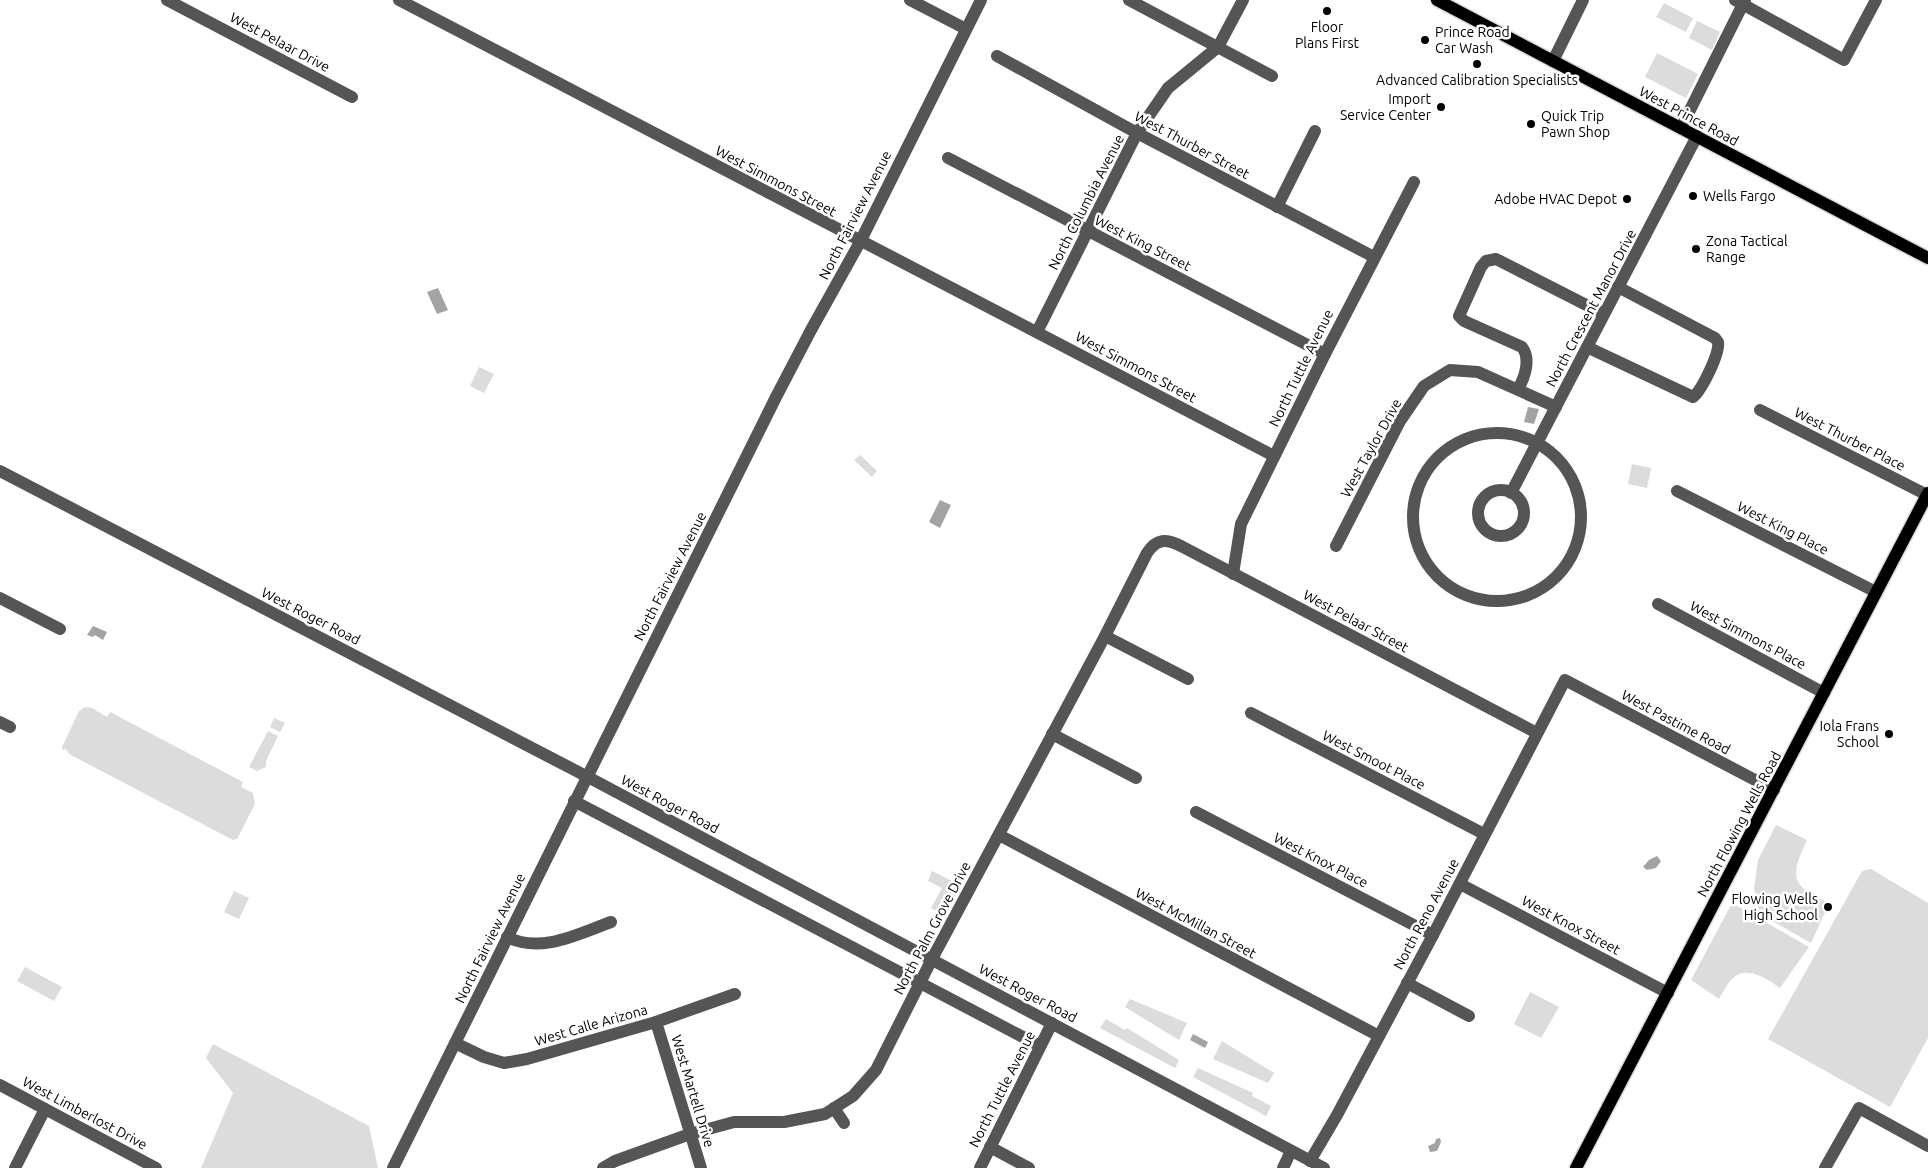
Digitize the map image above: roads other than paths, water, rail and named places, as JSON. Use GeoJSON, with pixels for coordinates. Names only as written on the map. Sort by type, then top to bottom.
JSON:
{"type":"FeatureCollection","features":[{"type":"Feature","properties":{"kind":"main road","name":"West Prince Road"},"geometry":{"type":"LineString","coordinates":[[1437,0],[1928,258]]}},
{"type":"Feature","properties":{"kind":"main road","name":"North Flowing Wells Road"},"geometry":{"type":"LineString","coordinates":[[1576,1168],[1928,494]]}},
{"type":"Feature","properties":{"kind":"street","name":"West Pelaar Drive"},"geometry":{"type":"LineString","coordinates":[[167,0],[352,97]]}},
{"type":"Feature","properties":{"kind":"street","name":"West Simmons Street"},"geometry":{"type":"LineString","coordinates":[[399,0],[860,242],[1274,456]]}},
{"type":"Feature","properties":{"kind":"street"},"geometry":{"type":"LineString","coordinates":[[910,0],[966,30]]}},
{"type":"Feature","properties":{"kind":"street","name":"North Fairview Avenue"},"geometry":{"type":"LineString","coordinates":[[393,1168],[586,776],[780,389],[860,242],[981,0]]}},
{"type":"Feature","properties":{"kind":"street"},"geometry":{"type":"LineString","coordinates":[[1130,0],[1272,76]]}},
{"type":"Feature","properties":{"kind":"street","name":"North Columbia Avenue"},"geometry":{"type":"LineString","coordinates":[[1037,332],[1137,133],[1168,88],[1218,47],[1243,0]]}},
{"type":"Feature","properties":{"kind":"street"},"geometry":{"type":"LineString","coordinates":[[1553,61],[1583,0]]}},
{"type":"Feature","properties":{"kind":"street"},"geometry":{"type":"LineString","coordinates":[[1681,128],[1741,1],[1844,60],[1876,0]]}},
{"type":"Feature","properties":{"kind":"street","name":"West Thurber Street"},"geometry":{"type":"LineString","coordinates":[[997,56],[1137,133],[1374,257]]}},
{"type":"Feature","properties":{"kind":"street"},"geometry":{"type":"LineString","coordinates":[[1277,207],[1315,131]]}},
{"type":"Feature","properties":{"kind":"street","name":"North Crescent Manor Drive"},"geometry":{"type":"LineString","coordinates":[[1511,493],[1697,136]]}},
{"type":"Feature","properties":{"kind":"street","name":"West King Street"},"geometry":{"type":"LineString","coordinates":[[948,158],[1325,354]]}},
{"type":"Feature","properties":{"kind":"street","name":"North Tuttle Avenue"},"geometry":{"type":"LineString","coordinates":[[1233,574],[1241,524],[1374,257],[1414,182]]}},
{"type":"Feature","properties":{"kind":"street"},"geometry":{"type":"LineString","coordinates":[[1518,389],[1527,361],[1526,352],[1522,347],[1464,321],[1460,316],[1486,261],[1496,259],[1604,314]]}},
{"type":"Feature","properties":{"kind":"street"},"geometry":{"type":"LineString","coordinates":[[1587,347],[1693,397],[1698,393],[1710,370],[1718,350],[1718,342],[1715,338],[1618,287]]}},
{"type":"Feature","properties":{"kind":"street","name":"West Taylor Drive"},"geometry":{"type":"LineString","coordinates":[[1336,546],[1400,421],[1424,386],[1450,370],[1478,372],[1556,407]]}},
{"type":"Feature","properties":{"kind":"street","name":"West Thurber Place"},"geometry":{"type":"LineString","coordinates":[[1760,410],[1928,494]]}},
{"type":"Feature","properties":{"kind":"street"},"geometry":{"type":"LineString","coordinates":[[1486,432],[1512,434],[1536,442],[1553,455],[1567,471],[1577,493],[1581,517],[1578,539],[1572,555],[1559,575],[1536,592],[1526,596],[1512,600],[1493,601],[1464,594],[1442,580],[1425,559],[1416,536],[1414,508],[1419,487],[1432,464],[1447,448],[1462,440],[1486,432]]}},
{"type":"Feature","properties":{"kind":"street","name":"West Roger Road"},"geometry":{"type":"LineString","coordinates":[[0,471],[586,776],[1324,1168]]}},
{"type":"Feature","properties":{"kind":"street","name":"West King Place"},"geometry":{"type":"LineString","coordinates":[[1677,491],[1876,592]]}},
{"type":"Feature","properties":{"kind":"street","name":"West Pelaar Street"},"geometry":{"type":"LineString","coordinates":[[1158,538],[1173,542],[1537,733]]}},
{"type":"Feature","properties":{"kind":"street","name":"North Palm Grove Drive"},"geometry":{"type":"LineString","coordinates":[[603,1168],[615,1161],[690,1134],[734,1122],[784,1122],[825,1114],[853,1096],[876,1070],[932,959],[1105,636],[1147,552],[1158,538]]}},
{"type":"Feature","properties":{"kind":"street"},"geometry":{"type":"LineString","coordinates":[[0,598],[60,629]]}},
{"type":"Feature","properties":{"kind":"street","name":"West Simmons Place"},"geometry":{"type":"LineString","coordinates":[[1658,604],[1824,693]]}},
{"type":"Feature","properties":{"kind":"street"},"geometry":{"type":"LineString","coordinates":[[1105,636],[1188,679]]}},
{"type":"Feature","properties":{"kind":"street","name":"North Reno Avenue"},"geometry":{"type":"LineString","coordinates":[[1310,1161],[1337,1115],[1433,935],[1565,680]]}},
{"type":"Feature","properties":{"kind":"street","name":"West Pastime Road"},"geometry":{"type":"LineString","coordinates":[[1565,680],[1774,790]]}},
{"type":"Feature","properties":{"kind":"street","name":"West Smoot Place"},"geometry":{"type":"LineString","coordinates":[[1251,713],[1484,834]]}},
{"type":"Feature","properties":{"kind":"street"},"geometry":{"type":"LineString","coordinates":[[1052,734],[1136,778]]}},
{"type":"Feature","properties":{"kind":"street"},"geometry":{"type":"LineString","coordinates":[[574,801],[1040,1046]]}},
{"type":"Feature","properties":{"kind":"street","name":"West Knox Place"},"geometry":{"type":"LineString","coordinates":[[1196,812],[1433,935]]}},
{"type":"Feature","properties":{"kind":"street","name":"West McMillan Street"},"geometry":{"type":"LineString","coordinates":[[999,835],[1379,1036]]}},
{"type":"Feature","properties":{"kind":"street","name":"West Knox Street"},"geometry":{"type":"LineString","coordinates":[[1460,884],[1668,993]]}},
{"type":"Feature","properties":{"kind":"street"},"geometry":{"type":"LineString","coordinates":[[507,936],[519,942],[535,945],[554,942],[612,922]]}},
{"type":"Feature","properties":{"kind":"street"},"geometry":{"type":"LineString","coordinates":[[1407,983],[1468,1016]]}},
{"type":"Feature","properties":{"kind":"street","name":"West Calle Arizona"},"geometry":{"type":"LineString","coordinates":[[455,1043],[484,1057],[504,1063],[527,1059],[656,1022],[736,994]]}},
{"type":"Feature","properties":{"kind":"street","name":"West Martell Drive"},"geometry":{"type":"LineString","coordinates":[[656,1022],[701,1168]]}},
{"type":"Feature","properties":{"kind":"street","name":"North Tuttle Avenue"},"geometry":{"type":"LineString","coordinates":[[980,1168],[1052,1023]]}},
{"type":"Feature","properties":{"kind":"street","name":"West Limberlost Drive"},"geometry":{"type":"LineString","coordinates":[[0,1085],[156,1168]]}},
{"type":"Feature","properties":{"kind":"street"},"geometry":{"type":"LineString","coordinates":[[834,1108],[844,1123]]}},
{"type":"Feature","properties":{"kind":"street"},"geometry":{"type":"LineString","coordinates":[[1826,1168],[1859,1108],[1928,1146]]}},
{"type":"Feature","properties":{"kind":"street"},"geometry":{"type":"LineString","coordinates":[[16,1168],[45,1109]]}},
{"type":"Feature","properties":{"kind":"street"},"geometry":{"type":"LineString","coordinates":[[990,1147],[1029,1168]]}},
{"type":"Feature","properties":{"kind":"street"},"geometry":{"type":"LineString","coordinates":[[1283,1168],[1291,1151]]}},
{"type":"Feature","properties":{"kind":"place","name":"Floor Plans First"},"geometry":{"type":"Point","coordinates":[1327,11]}},
{"type":"Feature","properties":{"kind":"place","name":"Prince Road Car Wash"},"geometry":{"type":"Point","coordinates":[1425,40]}},
{"type":"Feature","properties":{"kind":"place","name":"Advanced Calibration Specialists"},"geometry":{"type":"Point","coordinates":[1477,64]}},
{"type":"Feature","properties":{"kind":"place","name":"Import Service Center"},"geometry":{"type":"Point","coordinates":[1441,107]}},
{"type":"Feature","properties":{"kind":"place","name":"Quick Trip Pawn Shop"},"geometry":{"type":"Point","coordinates":[1531,124]}},
{"type":"Feature","properties":{"kind":"place","name":"Wells Fargo"},"geometry":{"type":"Point","coordinates":[1693,196]}},
{"type":"Feature","properties":{"kind":"place","name":"Adobe HVAC Depot"},"geometry":{"type":"Point","coordinates":[1627,199]}},
{"type":"Feature","properties":{"kind":"place","name":"Zona Tactical Range"},"geometry":{"type":"Point","coordinates":[1696,249]}},
{"type":"Feature","properties":{"kind":"place","name":"Iola Frans School"},"geometry":{"type":"Point","coordinates":[1889,734]}},
{"type":"Feature","properties":{"kind":"place","name":"Flowing Wells High School"},"geometry":{"type":"Point","coordinates":[1828,907]}}]}
